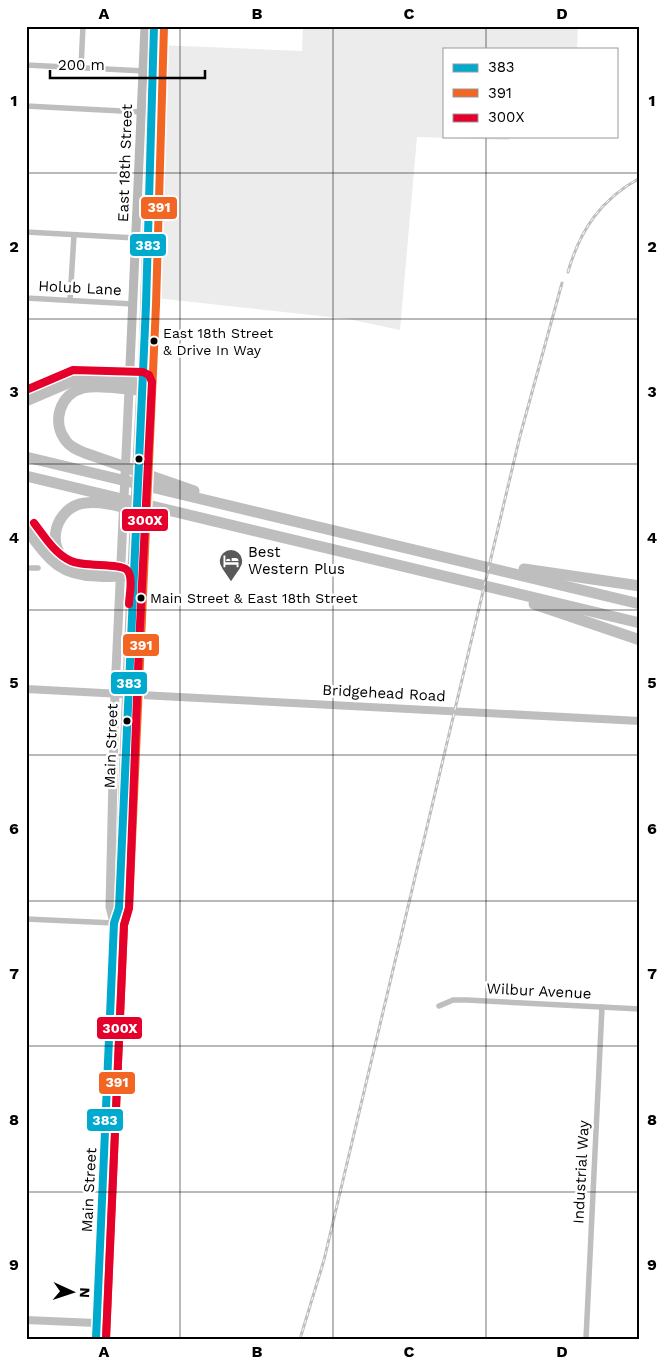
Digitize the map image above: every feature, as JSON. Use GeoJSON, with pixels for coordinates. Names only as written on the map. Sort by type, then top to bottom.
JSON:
{"type":"FeatureCollection","features":[{"type":"Feature","properties":{"kind":"highway"},"geometry":{"type":"LineString","coordinates":[[26,402],[75,380],[141,386]]}},
{"type":"Feature","properties":{"kind":"highway"},"geometry":{"type":"LineString","coordinates":[[129,385],[84,388],[72,394],[60,412],[58,420],[61,434],[70,446],[154,483]]}},
{"type":"Feature","properties":{"kind":"highway"},"geometry":{"type":"LineString","coordinates":[[26,458],[108,477],[154,483],[303,518],[316,525],[448,558],[521,572],[640,586]]}},
{"type":"Feature","properties":{"kind":"highway"},"geometry":{"type":"LineString","coordinates":[[26,476],[105,500],[281,538],[518,596],[640,623]]}},
{"type":"Feature","properties":{"kind":"highway"},"geometry":{"type":"LineString","coordinates":[[105,500],[85,503],[67,511],[58,522],[56,543],[62,557],[74,565],[134,574]]}},
{"type":"Feature","properties":{"kind":"highway"},"geometry":{"type":"LineString","coordinates":[[26,529],[53,562],[65,571],[88,576],[121,573]]}},
{"type":"Feature","properties":{"kind":"highway"},"geometry":{"type":"LineString","coordinates":[[521,572],[640,604]]}},
{"type":"Feature","properties":{"kind":"highway"},"geometry":{"type":"LineString","coordinates":[[518,596],[640,640]]}},
{"type":"Feature","properties":{"kind":"main road","name":"East 18th Street"},"geometry":{"type":"LineString","coordinates":[[129,385],[144,26]]}},
{"type":"Feature","properties":{"kind":"main road","name":"East 18th Street"},"geometry":{"type":"LineString","coordinates":[[141,386],[154,26]]}},
{"type":"Feature","properties":{"kind":"main road","name":"Main Street"},"geometry":{"type":"LineString","coordinates":[[114,922],[110,907],[115,692],[129,385]]}},
{"type":"Feature","properties":{"kind":"main road","name":"Main Street"},"geometry":{"type":"LineString","coordinates":[[96,1339],[114,922],[119,908],[126,693],[134,574],[141,386]]}},
{"type":"Feature","properties":{"kind":"street"},"geometry":{"type":"LineString","coordinates":[[81,68],[83,26]]}},
{"type":"Feature","properties":{"kind":"street"},"geometry":{"type":"LineString","coordinates":[[26,65],[152,71]]}},
{"type":"Feature","properties":{"kind":"street"},"geometry":{"type":"LineString","coordinates":[[26,106],[141,112]]}},
{"type":"Feature","properties":{"kind":"street"},"geometry":{"type":"LineString","coordinates":[[26,232],[136,238]]}},
{"type":"Feature","properties":{"kind":"street"},"geometry":{"type":"LineString","coordinates":[[70,300],[74,235]]}},
{"type":"Feature","properties":{"kind":"street","name":"Holub Lane"},"geometry":{"type":"LineString","coordinates":[[26,298],[133,304]]}},
{"type":"Feature","properties":{"kind":"street"},"geometry":{"type":"LineString","coordinates":[[26,568],[38,568]]}},
{"type":"Feature","properties":{"kind":"street","name":"Bridgehead Road"},"geometry":{"type":"LineString","coordinates":[[26,689],[115,692],[640,721]]}},
{"type":"Feature","properties":{"kind":"street"},"geometry":{"type":"LineString","coordinates":[[26,920],[114,922]]}},
{"type":"Feature","properties":{"kind":"street","name":"Wilbur Avenue"},"geometry":{"type":"LineString","coordinates":[[439,1006],[453,1000],[467,1000],[640,1009]]}},
{"type":"Feature","properties":{"kind":"street","name":"Industrial Way"},"geometry":{"type":"LineString","coordinates":[[586,1339],[602,1007]]}},
{"type":"Feature","properties":{"kind":"street"},"geometry":{"type":"LineString","coordinates":[[26,1320],[96,1324]]}},
{"type":"Feature","properties":{"kind":"shaded area"},"geometry":{"type":"Polygon","coordinates":[[[303,26],[578,26],[577,48],[443,48],[443,138],[417,137],[400,330],[348,319],[156,298],[157,45],[302,51],[303,26]]]}},
{"type":"Feature","properties":{"kind":"shaded area"},"geometry":{"type":"Polygon","coordinates":[[[448,138],[508,138],[509,140],[448,138]]]}},
{"type":"Feature","properties":{"kind":"railway"},"geometry":{"type":"LineString","coordinates":[[568,272],[579,243],[594,217],[614,196],[640,178]]}},
{"type":"Feature","properties":{"kind":"railway"},"geometry":{"type":"LineString","coordinates":[[300,1339],[324,1260],[520,436],[562,283]]}},
{"type":"Feature","properties":{"kind":"transit line","name":"383"},"geometry":{"type":"LineString","coordinates":[[96,1339],[114,923],[119,908],[146,305],[154,26]]}},
{"type":"Feature","properties":{"kind":"transit line","name":"391"},"geometry":{"type":"LineString","coordinates":[[106,1339],[124,925],[129,908],[156,305],[164,26]]}},
{"type":"Feature","properties":{"kind":"transit line","name":"300X"},"geometry":{"type":"LineString","coordinates":[[26,390],[73,370],[143,372],[149,375],[152,382],[129,908],[124,925],[106,1339]]}},
{"type":"Feature","properties":{"kind":"transit line","name":"300X"},"geometry":{"type":"LineString","coordinates":[[34,523],[46,539],[65,558],[77,563],[118,566],[127,570],[131,582],[129,604]]}},
{"type":"Feature","properties":{"kind":"place","name":"East 18th Street & Drive In Way"},"geometry":{"type":"Point","coordinates":[154,341]}},
{"type":"Feature","properties":{"kind":"place","name":"Best Western Plus"},"geometry":{"type":"Point","coordinates":[231,582]}},
{"type":"Feature","properties":{"kind":"place","name":"Main Street & East 18th Street"},"geometry":{"type":"Point","coordinates":[141,598]}}]}
